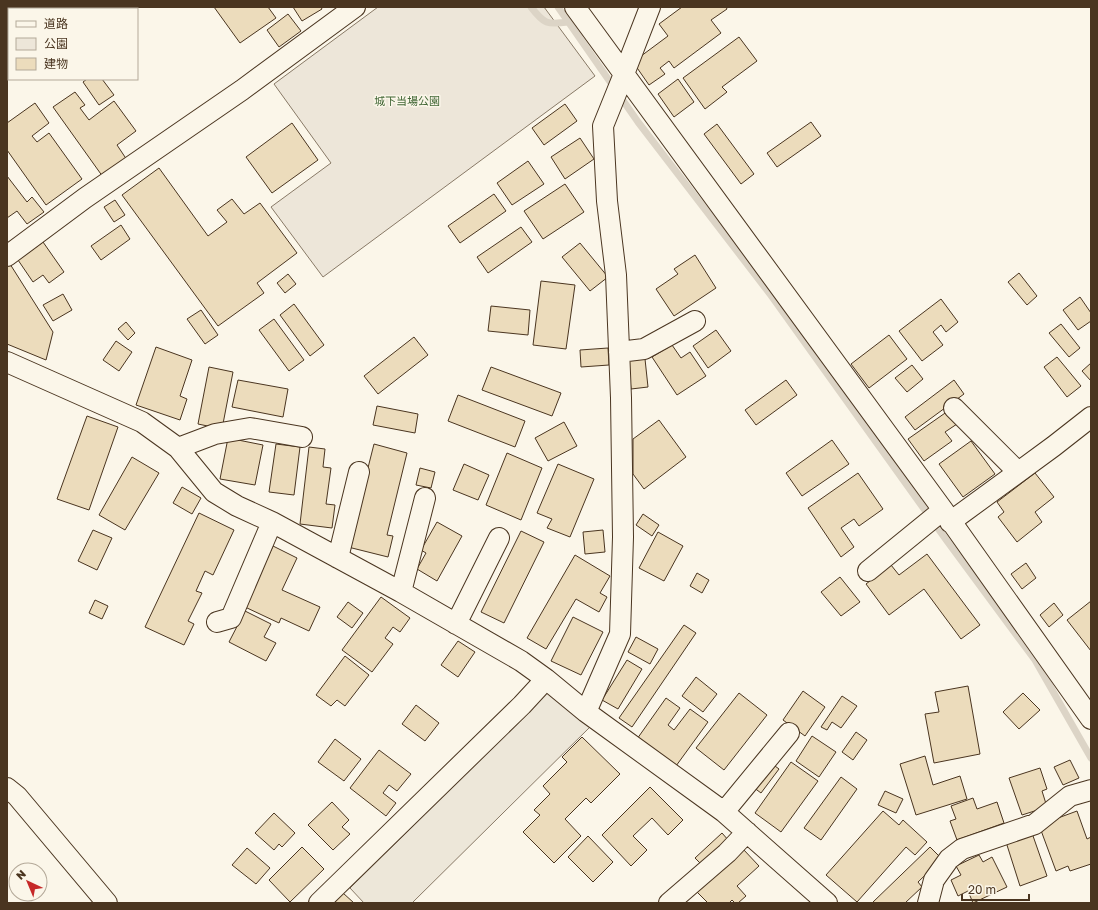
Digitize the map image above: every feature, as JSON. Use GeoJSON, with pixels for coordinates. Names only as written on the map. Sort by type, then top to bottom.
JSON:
{"type":"FeatureCollection","features":[{"type":"Feature","properties":{"kind":"street"},"geometry":{"type":"LineString","coordinates":[[7,256],[92,194],[242,90],[355,7]]}},
{"type":"Feature","properties":{"kind":"street"},"geometry":{"type":"LineString","coordinates":[[575,7],[620,86],[943,516],[1091,719]]}},
{"type":"Feature","properties":{"kind":"street"},"geometry":{"type":"LineString","coordinates":[[586,712],[620,634],[623,537],[621,398],[616,275],[607,201],[603,126],[650,7]]}},
{"type":"Feature","properties":{"kind":"street"},"geometry":{"type":"LineString","coordinates":[[619,352],[644,350],[695,321]]}},
{"type":"Feature","properties":{"kind":"street"},"geometry":{"type":"LineString","coordinates":[[7,362],[142,422],[178,448],[214,492],[401,592],[521,661],[546,679],[586,712],[724,812],[827,903]]}},
{"type":"Feature","properties":{"kind":"street"},"geometry":{"type":"LineString","coordinates":[[954,408],[1018,472]]}},
{"type":"Feature","properties":{"kind":"street"},"geometry":{"type":"LineString","coordinates":[[868,571],[920,529],[1018,472],[1091,417]]}},
{"type":"Feature","properties":{"kind":"street"},"geometry":{"type":"LineString","coordinates":[[178,448],[215,434],[250,428],[302,437]]}},
{"type":"Feature","properties":{"kind":"street"},"geometry":{"type":"LineString","coordinates":[[338,558],[359,472]]}},
{"type":"Feature","properties":{"kind":"street"},"geometry":{"type":"LineString","coordinates":[[401,592],[425,498]]}},
{"type":"Feature","properties":{"kind":"street"},"geometry":{"type":"LineString","coordinates":[[217,622],[231,618],[272,522]]}},
{"type":"Feature","properties":{"kind":"street"},"geometry":{"type":"LineString","coordinates":[[456,624],[499,538]]}},
{"type":"Feature","properties":{"kind":"street"},"geometry":{"type":"LineString","coordinates":[[319,903],[522,705],[546,679]]}},
{"type":"Feature","properties":{"kind":"street"},"geometry":{"type":"LineString","coordinates":[[724,812],[789,733]]}},
{"type":"Feature","properties":{"kind":"street"},"geometry":{"type":"LineString","coordinates":[[7,788],[17,796],[107,903]]}},
{"type":"Feature","properties":{"kind":"street"},"geometry":{"type":"LineString","coordinates":[[928,903],[934,880],[949,860],[962,849],[1035,824],[1070,796],[1091,790]]}},
{"type":"Feature","properties":{"kind":"street"},"geometry":{"type":"LineString","coordinates":[[670,903],[727,853],[747,832]]}},
{"type":"Feature","properties":{"kind":"green space","name":"城下当場公園"},"geometry":{"type":"Polygon","coordinates":[[[378,7],[544,7],[595,76],[323,277],[271,207],[331,163],[274,84],[378,7]]]}},
{"type":"Feature","properties":{"kind":"shaded area"},"geometry":{"type":"Polygon","coordinates":[[[547,693],[590,727],[412,903],[364,903],[350,888],[547,693]]]}},
{"type":"Feature","properties":{"kind":"building"},"geometry":{"type":"Polygon","coordinates":[[[214,7],[268,7],[276,18],[240,43],[214,7]]]}},
{"type":"Feature","properties":{"kind":"building"},"geometry":{"type":"Polygon","coordinates":[[[293,7],[321,7],[322,9],[302,21],[293,7]]]}},
{"type":"Feature","properties":{"kind":"building"},"geometry":{"type":"Polygon","coordinates":[[[682,7],[726,7],[727,9],[711,20],[721,33],[674,68],[669,61],[660,68],[665,74],[649,85],[633,62],[668,36],[659,24],[682,7]]]}},
{"type":"Feature","properties":{"kind":"building"},"geometry":{"type":"Polygon","coordinates":[[[288,14],[301,31],[279,47],[267,30],[288,14]]]}},
{"type":"Feature","properties":{"kind":"building"},"geometry":{"type":"Polygon","coordinates":[[[739,37],[757,61],[722,87],[727,92],[705,109],[683,78],[739,37]]]}},
{"type":"Feature","properties":{"kind":"building"},"geometry":{"type":"Polygon","coordinates":[[[678,79],[694,102],[674,117],[658,94],[678,79]]]}},
{"type":"Feature","properties":{"kind":"building"},"geometry":{"type":"Polygon","coordinates":[[[86,80],[103,80],[114,95],[99,105],[83,82],[86,80]]]}},
{"type":"Feature","properties":{"kind":"building"},"geometry":{"type":"Polygon","coordinates":[[[75,92],[85,105],[80,108],[89,120],[114,101],[136,131],[117,145],[127,160],[103,177],[53,107],[75,92]]]}},
{"type":"Feature","properties":{"kind":"building"},"geometry":{"type":"Polygon","coordinates":[[[35,103],[49,123],[32,136],[37,142],[49,133],[82,179],[46,205],[7,150],[7,123],[35,103]]]}},
{"type":"Feature","properties":{"kind":"building"},"geometry":{"type":"Polygon","coordinates":[[[565,104],[577,121],[544,145],[532,128],[565,104]]]}},
{"type":"Feature","properties":{"kind":"building"},"geometry":{"type":"Polygon","coordinates":[[[811,122],[821,136],[777,167],[767,153],[811,122]]]}},
{"type":"Feature","properties":{"kind":"building"},"geometry":{"type":"Polygon","coordinates":[[[292,123],[318,160],[272,193],[246,157],[292,123]]]}},
{"type":"Feature","properties":{"kind":"building"},"geometry":{"type":"Polygon","coordinates":[[[717,124],[754,174],[741,184],[704,134],[717,124]]]}},
{"type":"Feature","properties":{"kind":"building"},"geometry":{"type":"Polygon","coordinates":[[[580,138],[594,159],[565,179],[551,157],[580,138]]]}},
{"type":"Feature","properties":{"kind":"building"},"geometry":{"type":"Polygon","coordinates":[[[528,161],[544,184],[512,205],[497,183],[528,161]]]}},
{"type":"Feature","properties":{"kind":"building"},"geometry":{"type":"Polygon","coordinates":[[[159,168],[208,236],[227,222],[217,210],[232,199],[244,214],[260,203],[297,253],[257,283],[264,293],[218,326],[122,195],[159,168]]]}},
{"type":"Feature","properties":{"kind":"building"},"geometry":{"type":"Polygon","coordinates":[[[7,176],[27,202],[32,197],[44,212],[27,224],[17,211],[7,218],[7,176]]]}},
{"type":"Feature","properties":{"kind":"building"},"geometry":{"type":"Polygon","coordinates":[[[565,184],[584,212],[543,239],[524,211],[565,184]]]}},
{"type":"Feature","properties":{"kind":"building"},"geometry":{"type":"Polygon","coordinates":[[[494,194],[506,211],[460,243],[448,226],[494,194]]]}},
{"type":"Feature","properties":{"kind":"building"},"geometry":{"type":"Polygon","coordinates":[[[115,200],[125,215],[114,222],[104,207],[115,200]]]}},
{"type":"Feature","properties":{"kind":"building"},"geometry":{"type":"Polygon","coordinates":[[[121,225],[130,239],[101,260],[91,246],[121,225]]]}},
{"type":"Feature","properties":{"kind":"building"},"geometry":{"type":"Polygon","coordinates":[[[521,227],[532,242],[488,273],[477,257],[521,227]]]}},
{"type":"Feature","properties":{"kind":"building"},"geometry":{"type":"Polygon","coordinates":[[[43,242],[64,272],[49,283],[43,275],[33,282],[18,260],[43,242]]]}},
{"type":"Feature","properties":{"kind":"building"},"geometry":{"type":"Polygon","coordinates":[[[580,243],[608,277],[590,291],[562,257],[580,243]]]}},
{"type":"Feature","properties":{"kind":"building"},"geometry":{"type":"Polygon","coordinates":[[[695,255],[716,288],[674,316],[656,289],[678,274],[674,269],[695,255]]]}},
{"type":"Feature","properties":{"kind":"building"},"geometry":{"type":"Polygon","coordinates":[[[10,264],[53,332],[46,360],[7,344],[7,266],[10,264]]]}},
{"type":"Feature","properties":{"kind":"building"},"geometry":{"type":"Polygon","coordinates":[[[1019,273],[1037,296],[1027,305],[1008,282],[1019,273]]]}},
{"type":"Feature","properties":{"kind":"building"},"geometry":{"type":"Polygon","coordinates":[[[288,274],[296,284],[285,293],[277,283],[288,274]]]}},
{"type":"Feature","properties":{"kind":"building"},"geometry":{"type":"Polygon","coordinates":[[[541,281],[575,285],[566,349],[533,345],[541,281]]]}},
{"type":"Feature","properties":{"kind":"building"},"geometry":{"type":"Polygon","coordinates":[[[63,294],[72,310],[53,321],[43,305],[63,294]]]}},
{"type":"Feature","properties":{"kind":"building"},"geometry":{"type":"Polygon","coordinates":[[[1080,297],[1091,313],[1091,321],[1078,330],[1063,310],[1080,297]]]}},
{"type":"Feature","properties":{"kind":"building"},"geometry":{"type":"Polygon","coordinates":[[[941,299],[958,322],[946,332],[941,325],[933,332],[943,345],[922,361],[899,331],[941,299]]]}},
{"type":"Feature","properties":{"kind":"building"},"geometry":{"type":"Polygon","coordinates":[[[294,304],[324,345],[310,356],[280,315],[294,304]]]}},
{"type":"Feature","properties":{"kind":"building"},"geometry":{"type":"Polygon","coordinates":[[[491,306],[530,310],[528,335],[488,331],[491,306]]]}},
{"type":"Feature","properties":{"kind":"building"},"geometry":{"type":"Polygon","coordinates":[[[201,310],[218,335],[205,344],[187,319],[201,310]]]}},
{"type":"Feature","properties":{"kind":"building"},"geometry":{"type":"Polygon","coordinates":[[[274,319],[304,360],[289,371],[259,330],[274,319]]]}},
{"type":"Feature","properties":{"kind":"building"},"geometry":{"type":"Polygon","coordinates":[[[126,322],[135,333],[128,340],[118,329],[126,322]]]}},
{"type":"Feature","properties":{"kind":"building"},"geometry":{"type":"Polygon","coordinates":[[[1061,324],[1080,348],[1069,357],[1049,333],[1061,324]]]}},
{"type":"Feature","properties":{"kind":"building"},"geometry":{"type":"Polygon","coordinates":[[[716,330],[731,351],[708,368],[693,346],[716,330]]]}},
{"type":"Feature","properties":{"kind":"building"},"geometry":{"type":"Polygon","coordinates":[[[889,335],[907,359],[869,388],[851,364],[889,335]]]}},
{"type":"Feature","properties":{"kind":"building"},"geometry":{"type":"Polygon","coordinates":[[[414,337],[428,355],[378,394],[364,376],[414,337]]]}},
{"type":"Feature","properties":{"kind":"building"},"geometry":{"type":"Polygon","coordinates":[[[116,341],[132,352],[119,371],[103,360],[116,341]]]}},
{"type":"Feature","properties":{"kind":"building"},"geometry":{"type":"Polygon","coordinates":[[[672,345],[681,358],[690,352],[706,376],[677,395],[652,357],[672,345]]]}},
{"type":"Feature","properties":{"kind":"building"},"geometry":{"type":"Polygon","coordinates":[[[156,347],[192,360],[180,396],[187,399],[180,420],[136,405],[156,347]]]}},
{"type":"Feature","properties":{"kind":"building"},"geometry":{"type":"Polygon","coordinates":[[[608,348],[609,365],[581,367],[580,350],[608,348]]]}},
{"type":"Feature","properties":{"kind":"building"},"geometry":{"type":"Polygon","coordinates":[[[1057,357],[1081,386],[1067,397],[1044,367],[1057,357]]]}},
{"type":"Feature","properties":{"kind":"building"},"geometry":{"type":"Polygon","coordinates":[[[645,359],[648,387],[631,389],[628,360],[645,359]]]}},
{"type":"Feature","properties":{"kind":"building"},"geometry":{"type":"Polygon","coordinates":[[[1091,363],[1091,381],[1082,371],[1091,363]]]}},
{"type":"Feature","properties":{"kind":"building"},"geometry":{"type":"Polygon","coordinates":[[[912,365],[923,379],[907,392],[895,378],[912,365]]]}},
{"type":"Feature","properties":{"kind":"building"},"geometry":{"type":"Polygon","coordinates":[[[209,367],[233,372],[222,429],[198,424],[209,367]]]}},
{"type":"Feature","properties":{"kind":"building"},"geometry":{"type":"Polygon","coordinates":[[[491,367],[561,393],[552,416],[482,390],[491,367]]]}},
{"type":"Feature","properties":{"kind":"building"},"geometry":{"type":"Polygon","coordinates":[[[238,380],[288,389],[283,417],[232,407],[238,380]]]}},
{"type":"Feature","properties":{"kind":"building"},"geometry":{"type":"Polygon","coordinates":[[[786,380],[797,395],[756,425],[745,410],[786,380]]]}},
{"type":"Feature","properties":{"kind":"building"},"geometry":{"type":"Polygon","coordinates":[[[954,380],[964,394],[915,430],[905,417],[954,380]]]}},
{"type":"Feature","properties":{"kind":"building"},"geometry":{"type":"Polygon","coordinates":[[[458,395],[525,421],[515,447],[448,421],[458,395]]]}},
{"type":"Feature","properties":{"kind":"building"},"geometry":{"type":"Polygon","coordinates":[[[377,406],[418,414],[415,433],[373,425],[377,406]]]}},
{"type":"Feature","properties":{"kind":"building"},"geometry":{"type":"Polygon","coordinates":[[[948,411],[957,424],[945,432],[952,441],[924,461],[908,439],[948,411]]]}},
{"type":"Feature","properties":{"kind":"building"},"geometry":{"type":"Polygon","coordinates":[[[87,416],[118,427],[89,510],[57,499],[87,416]]]}},
{"type":"Feature","properties":{"kind":"building"},"geometry":{"type":"Polygon","coordinates":[[[659,420],[686,457],[644,489],[633,474],[633,439],[659,420]]]}},
{"type":"Feature","properties":{"kind":"building"},"geometry":{"type":"Polygon","coordinates":[[[564,422],[577,446],[548,461],[535,438],[564,422]]]}},
{"type":"Feature","properties":{"kind":"building"},"geometry":{"type":"Polygon","coordinates":[[[228,438],[263,445],[255,485],[220,479],[228,438]]]}},
{"type":"Feature","properties":{"kind":"building"},"geometry":{"type":"Polygon","coordinates":[[[832,440],[849,464],[802,496],[786,473],[832,440]]]}},
{"type":"Feature","properties":{"kind":"building"},"geometry":{"type":"Polygon","coordinates":[[[971,441],[995,474],[963,497],[939,464],[971,441]]]}},
{"type":"Feature","properties":{"kind":"building"},"geometry":{"type":"Polygon","coordinates":[[[276,444],[300,447],[294,495],[269,492],[276,444]]]}},
{"type":"Feature","properties":{"kind":"building"},"geometry":{"type":"Polygon","coordinates":[[[374,444],[407,453],[387,535],[393,536],[388,557],[348,547],[374,444]]]}},
{"type":"Feature","properties":{"kind":"building"},"geometry":{"type":"Polygon","coordinates":[[[309,447],[325,449],[323,467],[331,468],[326,504],[335,505],[332,528],[300,524],[309,447]]]}},
{"type":"Feature","properties":{"kind":"building"},"geometry":{"type":"Polygon","coordinates":[[[507,453],[542,468],[521,520],[486,505],[507,453]]]}},
{"type":"Feature","properties":{"kind":"building"},"geometry":{"type":"Polygon","coordinates":[[[132,457],[159,473],[125,530],[99,515],[132,457]]]}},
{"type":"Feature","properties":{"kind":"building"},"geometry":{"type":"Polygon","coordinates":[[[464,464],[489,475],[478,500],[453,490],[464,464]]]}},
{"type":"Feature","properties":{"kind":"building"},"geometry":{"type":"Polygon","coordinates":[[[558,464],[594,479],[570,537],[547,528],[552,519],[537,513],[558,464]]]}},
{"type":"Feature","properties":{"kind":"building"},"geometry":{"type":"Polygon","coordinates":[[[420,468],[435,472],[431,488],[416,485],[420,468]]]}},
{"type":"Feature","properties":{"kind":"building"},"geometry":{"type":"Polygon","coordinates":[[[858,473],[883,509],[859,526],[854,519],[841,528],[854,547],[841,557],[808,508],[858,473]]]}},
{"type":"Feature","properties":{"kind":"building"},"geometry":{"type":"Polygon","coordinates":[[[1035,473],[1054,497],[1035,512],[1042,522],[1017,542],[998,517],[1004,512],[997,502],[1035,473]]]}},
{"type":"Feature","properties":{"kind":"building"},"geometry":{"type":"Polygon","coordinates":[[[182,487],[201,498],[192,514],[173,503],[182,487]]]}},
{"type":"Feature","properties":{"kind":"building"},"geometry":{"type":"Polygon","coordinates":[[[199,513],[234,530],[213,575],[205,571],[196,591],[202,593],[188,621],[194,624],[184,645],[145,627],[199,513]]]}},
{"type":"Feature","properties":{"kind":"building"},"geometry":{"type":"Polygon","coordinates":[[[643,514],[659,525],[652,536],[636,525],[643,514]]]}},
{"type":"Feature","properties":{"kind":"building"},"geometry":{"type":"Polygon","coordinates":[[[437,522],[462,536],[437,581],[417,569],[426,553],[421,550],[437,522]]]}},
{"type":"Feature","properties":{"kind":"building"},"geometry":{"type":"Polygon","coordinates":[[[93,530],[112,538],[97,570],[78,561],[93,530]]]}},
{"type":"Feature","properties":{"kind":"building"},"geometry":{"type":"Polygon","coordinates":[[[603,530],[605,552],[585,554],[583,532],[603,530]]]}},
{"type":"Feature","properties":{"kind":"building"},"geometry":{"type":"Polygon","coordinates":[[[521,531],[544,542],[504,623],[481,612],[521,531]]]}},
{"type":"Feature","properties":{"kind":"building"},"geometry":{"type":"Polygon","coordinates":[[[658,532],[683,546],[664,581],[639,568],[658,532]]]}},
{"type":"Feature","properties":{"kind":"building"},"geometry":{"type":"Polygon","coordinates":[[[273,546],[297,558],[282,590],[320,607],[309,631],[281,618],[279,623],[245,607],[273,546]]]}},
{"type":"Feature","properties":{"kind":"building"},"geometry":{"type":"Polygon","coordinates":[[[927,554],[980,625],[961,639],[924,589],[889,615],[866,584],[891,565],[899,575],[927,554]]]}},
{"type":"Feature","properties":{"kind":"building"},"geometry":{"type":"Polygon","coordinates":[[[575,555],[610,576],[600,593],[607,597],[599,612],[576,599],[546,649],[527,638],[575,555]]]}},
{"type":"Feature","properties":{"kind":"building"},"geometry":{"type":"Polygon","coordinates":[[[1026,563],[1036,578],[1022,589],[1011,574],[1026,563]]]}},
{"type":"Feature","properties":{"kind":"building"},"geometry":{"type":"Polygon","coordinates":[[[697,573],[709,580],[702,593],[690,586],[697,573]]]}},
{"type":"Feature","properties":{"kind":"building"},"geometry":{"type":"Polygon","coordinates":[[[840,577],[860,602],[841,616],[821,592],[840,577]]]}},
{"type":"Feature","properties":{"kind":"building"},"geometry":{"type":"Polygon","coordinates":[[[381,597],[410,618],[400,632],[393,627],[385,638],[393,644],[372,672],[342,650],[381,597]]]}},
{"type":"Feature","properties":{"kind":"building"},"geometry":{"type":"Polygon","coordinates":[[[95,600],[108,606],[102,619],[89,613],[95,600]]]}},
{"type":"Feature","properties":{"kind":"building"},"geometry":{"type":"Polygon","coordinates":[[[1091,601],[1091,651],[1067,620],[1091,601]]]}},
{"type":"Feature","properties":{"kind":"building"},"geometry":{"type":"Polygon","coordinates":[[[348,602],[363,613],[352,628],[337,617],[348,602]]]}},
{"type":"Feature","properties":{"kind":"building"},"geometry":{"type":"Polygon","coordinates":[[[1054,603],[1063,615],[1049,627],[1040,615],[1054,603]]]}},
{"type":"Feature","properties":{"kind":"building"},"geometry":{"type":"Polygon","coordinates":[[[245,611],[271,624],[264,637],[276,643],[266,661],[229,642],[245,611]]]}},
{"type":"Feature","properties":{"kind":"building"},"geometry":{"type":"Polygon","coordinates":[[[573,617],[603,632],[581,675],[551,661],[573,617]]]}},
{"type":"Feature","properties":{"kind":"building"},"geometry":{"type":"Polygon","coordinates":[[[684,625],[696,633],[632,727],[619,718],[684,625]]]}},
{"type":"Feature","properties":{"kind":"building"},"geometry":{"type":"Polygon","coordinates":[[[636,637],[658,649],[650,664],[628,652],[636,637]]]}},
{"type":"Feature","properties":{"kind":"building"},"geometry":{"type":"Polygon","coordinates":[[[458,641],[475,652],[458,677],[441,665],[458,641]]]}},
{"type":"Feature","properties":{"kind":"building"},"geometry":{"type":"Polygon","coordinates":[[[345,656],[369,675],[345,706],[337,700],[331,706],[316,695],[345,656]]]}},
{"type":"Feature","properties":{"kind":"building"},"geometry":{"type":"Polygon","coordinates":[[[627,660],[642,669],[618,709],[602,700],[627,660]]]}},
{"type":"Feature","properties":{"kind":"building"},"geometry":{"type":"Polygon","coordinates":[[[696,677],[717,694],[703,712],[682,696],[696,677]]]}},
{"type":"Feature","properties":{"kind":"building"},"geometry":{"type":"Polygon","coordinates":[[[968,686],[980,754],[934,763],[925,714],[939,712],[935,692],[968,686]]]}},
{"type":"Feature","properties":{"kind":"building"},"geometry":{"type":"Polygon","coordinates":[[[803,691],[825,707],[805,736],[783,720],[803,691]]]}},
{"type":"Feature","properties":{"kind":"building"},"geometry":{"type":"Polygon","coordinates":[[[739,693],[767,715],[724,770],[696,748],[739,693]]]}},
{"type":"Feature","properties":{"kind":"building"},"geometry":{"type":"Polygon","coordinates":[[[1023,693],[1040,710],[1019,729],[1003,712],[1023,693]]]}},
{"type":"Feature","properties":{"kind":"building"},"geometry":{"type":"Polygon","coordinates":[[[842,696],[857,706],[841,728],[832,722],[827,730],[821,727],[842,696]]]}},
{"type":"Feature","properties":{"kind":"building"},"geometry":{"type":"Polygon","coordinates":[[[666,698],[680,708],[668,725],[674,730],[690,709],[708,722],[676,766],[637,739],[666,698]]]}},
{"type":"Feature","properties":{"kind":"building"},"geometry":{"type":"Polygon","coordinates":[[[416,705],[439,723],[425,741],[402,724],[416,705]]]}},
{"type":"Feature","properties":{"kind":"building"},"geometry":{"type":"Polygon","coordinates":[[[856,732],[867,740],[853,760],[842,752],[856,732]]]}},
{"type":"Feature","properties":{"kind":"building"},"geometry":{"type":"Polygon","coordinates":[[[812,736],[836,752],[819,777],[796,761],[812,736]]]}},
{"type":"Feature","properties":{"kind":"building"},"geometry":{"type":"Polygon","coordinates":[[[582,737],[620,774],[591,803],[586,798],[565,819],[581,836],[554,863],[523,832],[540,815],[534,810],[550,794],[543,786],[567,762],[562,757],[582,737]]]}},
{"type":"Feature","properties":{"kind":"building"},"geometry":{"type":"Polygon","coordinates":[[[335,739],[361,759],[344,781],[318,762],[335,739]]]}},
{"type":"Feature","properties":{"kind":"building"},"geometry":{"type":"Polygon","coordinates":[[[379,750],[411,774],[397,791],[389,785],[383,793],[396,803],[386,816],[350,788],[379,750]]]}},
{"type":"Feature","properties":{"kind":"building"},"geometry":{"type":"Polygon","coordinates":[[[925,756],[933,785],[960,776],[967,799],[916,815],[900,764],[925,756]]]}},
{"type":"Feature","properties":{"kind":"building"},"geometry":{"type":"Polygon","coordinates":[[[1070,760],[1079,778],[1063,785],[1054,767],[1070,760]]]}},
{"type":"Feature","properties":{"kind":"building"},"geometry":{"type":"Polygon","coordinates":[[[791,762],[818,781],[781,832],[755,813],[791,762]]]}},
{"type":"Feature","properties":{"kind":"building"},"geometry":{"type":"Polygon","coordinates":[[[771,763],[779,769],[761,793],[753,787],[771,763]]]}},
{"type":"Feature","properties":{"kind":"building"},"geometry":{"type":"Polygon","coordinates":[[[1040,768],[1047,789],[1042,791],[1047,807],[1022,815],[1009,778],[1040,768]]]}},
{"type":"Feature","properties":{"kind":"building"},"geometry":{"type":"Polygon","coordinates":[[[841,777],[857,789],[821,840],[804,828],[841,777]]]}},
{"type":"Feature","properties":{"kind":"building"},"geometry":{"type":"Polygon","coordinates":[[[650,787],[683,820],[668,835],[652,818],[633,836],[647,850],[631,866],[602,835],[650,787]]]}},
{"type":"Feature","properties":{"kind":"building"},"geometry":{"type":"Polygon","coordinates":[[[885,791],[903,799],[896,813],[878,805],[885,791]]]}},
{"type":"Feature","properties":{"kind":"building"},"geometry":{"type":"Polygon","coordinates":[[[973,798],[977,809],[997,802],[1004,823],[957,840],[950,821],[956,819],[951,806],[973,798]]]}},
{"type":"Feature","properties":{"kind":"building"},"geometry":{"type":"Polygon","coordinates":[[[332,802],[349,820],[342,827],[350,834],[333,850],[308,825],[332,802]]]}},
{"type":"Feature","properties":{"kind":"building"},"geometry":{"type":"Polygon","coordinates":[[[883,811],[899,825],[903,820],[927,842],[915,855],[906,847],[857,902],[826,875],[883,811]]]}},
{"type":"Feature","properties":{"kind":"building"},"geometry":{"type":"Polygon","coordinates":[[[1077,811],[1087,839],[1091,837],[1091,864],[1070,871],[1068,866],[1056,871],[1039,825],[1077,811]]]}},
{"type":"Feature","properties":{"kind":"building"},"geometry":{"type":"Polygon","coordinates":[[[274,813],[295,833],[282,847],[279,844],[274,850],[255,833],[274,813]]]}},
{"type":"Feature","properties":{"kind":"building"},"geometry":{"type":"Polygon","coordinates":[[[722,833],[729,841],[703,866],[695,858],[722,833]]]}},
{"type":"Feature","properties":{"kind":"building"},"geometry":{"type":"Polygon","coordinates":[[[1032,833],[1047,876],[1020,886],[1006,842],[1032,833]]]}},
{"type":"Feature","properties":{"kind":"building"},"geometry":{"type":"Polygon","coordinates":[[[588,836],[613,862],[593,882],[568,857],[588,836]]]}},
{"type":"Feature","properties":{"kind":"building"},"geometry":{"type":"Polygon","coordinates":[[[302,847],[324,869],[290,902],[269,880],[302,847]]]}},
{"type":"Feature","properties":{"kind":"building"},"geometry":{"type":"Polygon","coordinates":[[[930,847],[942,859],[918,882],[922,887],[905,903],[872,903],[930,847]]]}},
{"type":"Feature","properties":{"kind":"building"},"geometry":{"type":"Polygon","coordinates":[[[247,848],[270,868],[256,884],[232,865],[247,848]]]}},
{"type":"Feature","properties":{"kind":"building"},"geometry":{"type":"Polygon","coordinates":[[[743,849],[759,866],[737,886],[746,896],[738,903],[735,903],[732,900],[729,903],[708,903],[697,892],[743,849]]]}},
{"type":"Feature","properties":{"kind":"building"},"geometry":{"type":"Polygon","coordinates":[[[979,855],[983,862],[992,857],[1007,887],[973,903],[968,891],[958,896],[951,880],[961,875],[956,866],[979,855]]]}},
{"type":"Feature","properties":{"kind":"building"},"geometry":{"type":"Polygon","coordinates":[[[343,893],[354,903],[334,903],[343,893]]]}},
{"type":"Feature","properties":{"kind":"waterway"},"geometry":{"type":"LineString","coordinates":[[531,7],[539,17],[546,22],[568,22]]}},
{"type":"Feature","properties":{"kind":"waterway"},"geometry":{"type":"LineString","coordinates":[[558,7],[638,122],[770,294],[947,541],[1035,660],[1091,758]]}}]}
